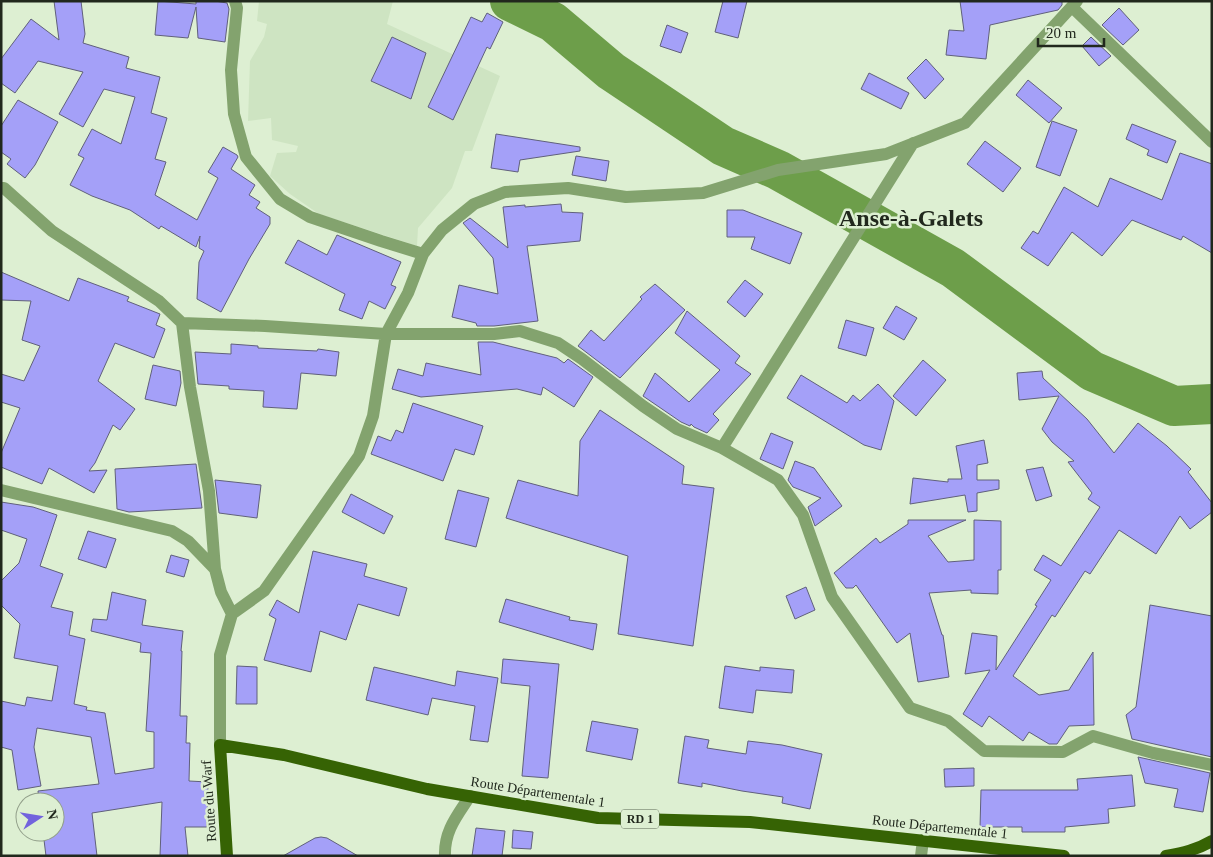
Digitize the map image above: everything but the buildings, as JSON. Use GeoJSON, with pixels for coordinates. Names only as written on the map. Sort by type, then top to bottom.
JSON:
{"type":"FeatureCollection","features":[{"type":"Feature","properties":{"kind":"main road","name":"Route Départementale 1"},"geometry":{"type":"LineString","coordinates":[[220,745],[284,755],[427,789],[598,818],[750,822],[1064,856]]}},
{"type":"Feature","properties":{"kind":"main road","name":"Route du Warf"},"geometry":{"type":"LineString","coordinates":[[220,745],[227,856]]}},
{"type":"Feature","properties":{"kind":"main road"},"geometry":{"type":"LineString","coordinates":[[1166,856],[1208,848]]}},
{"type":"Feature","properties":{"kind":"street"},"geometry":{"type":"LineString","coordinates":[[235,1],[237,8],[231,70],[234,114],[246,157],[280,199],[310,217],[423,254]]}},
{"type":"Feature","properties":{"kind":"street"},"geometry":{"type":"LineString","coordinates":[[220,745],[220,655],[232,614],[264,591],[359,456],[373,416],[386,334],[408,293],[423,254],[442,230],[474,204],[505,192],[568,188],[626,197],[703,192],[778,170],[886,154],[965,124],[1075,4],[1212,142]]}},
{"type":"Feature","properties":{"kind":"street"},"geometry":{"type":"LineString","coordinates":[[722,448],[913,143]]}},
{"type":"Feature","properties":{"kind":"street"},"geometry":{"type":"LineString","coordinates":[[1,188],[4,188],[52,231],[159,301],[182,323],[190,387],[209,491],[215,569],[221,592],[232,614]]}},
{"type":"Feature","properties":{"kind":"street"},"geometry":{"type":"LineString","coordinates":[[182,323],[386,334],[494,334],[520,331],[558,344],[582,358],[676,430],[722,448],[778,480],[802,515],[832,597],[910,708],[948,720],[984,750],[1063,752],[1093,736],[1153,753],[1212,765]]}},
{"type":"Feature","properties":{"kind":"street"},"geometry":{"type":"LineString","coordinates":[[1,490],[172,531],[188,541],[215,569]]}},
{"type":"Feature","properties":{"kind":"street"},"geometry":{"type":"LineString","coordinates":[[445,856],[445,844],[450,826],[470,796]]}},
{"type":"Feature","properties":{"kind":"street"},"geometry":{"type":"LineString","coordinates":[[921,856],[923,840]]}},
{"type":"Feature","properties":{"kind":"shaded area"},"geometry":{"type":"Polygon","coordinates":[[[259,1],[393,1],[387,24],[500,76],[472,151],[465,151],[452,188],[418,228],[417,246],[319,214],[290,194],[270,176],[277,153],[296,152],[298,146],[272,140],[271,118],[248,121],[250,61],[264,37],[267,24],[257,21],[259,1]]]}},
{"type":"Feature","properties":{"kind":"waterway"},"geometry":{"type":"LineString","coordinates":[[510,1],[553,22],[611,71],[723,146],[778,170],[953,268],[1092,371],[1174,406],[1212,404]]}},
{"type":"Feature","properties":{"kind":"district","name":"Anse-à-Galets"},"geometry":{"type":"Point","coordinates":[911,218]}}]}
